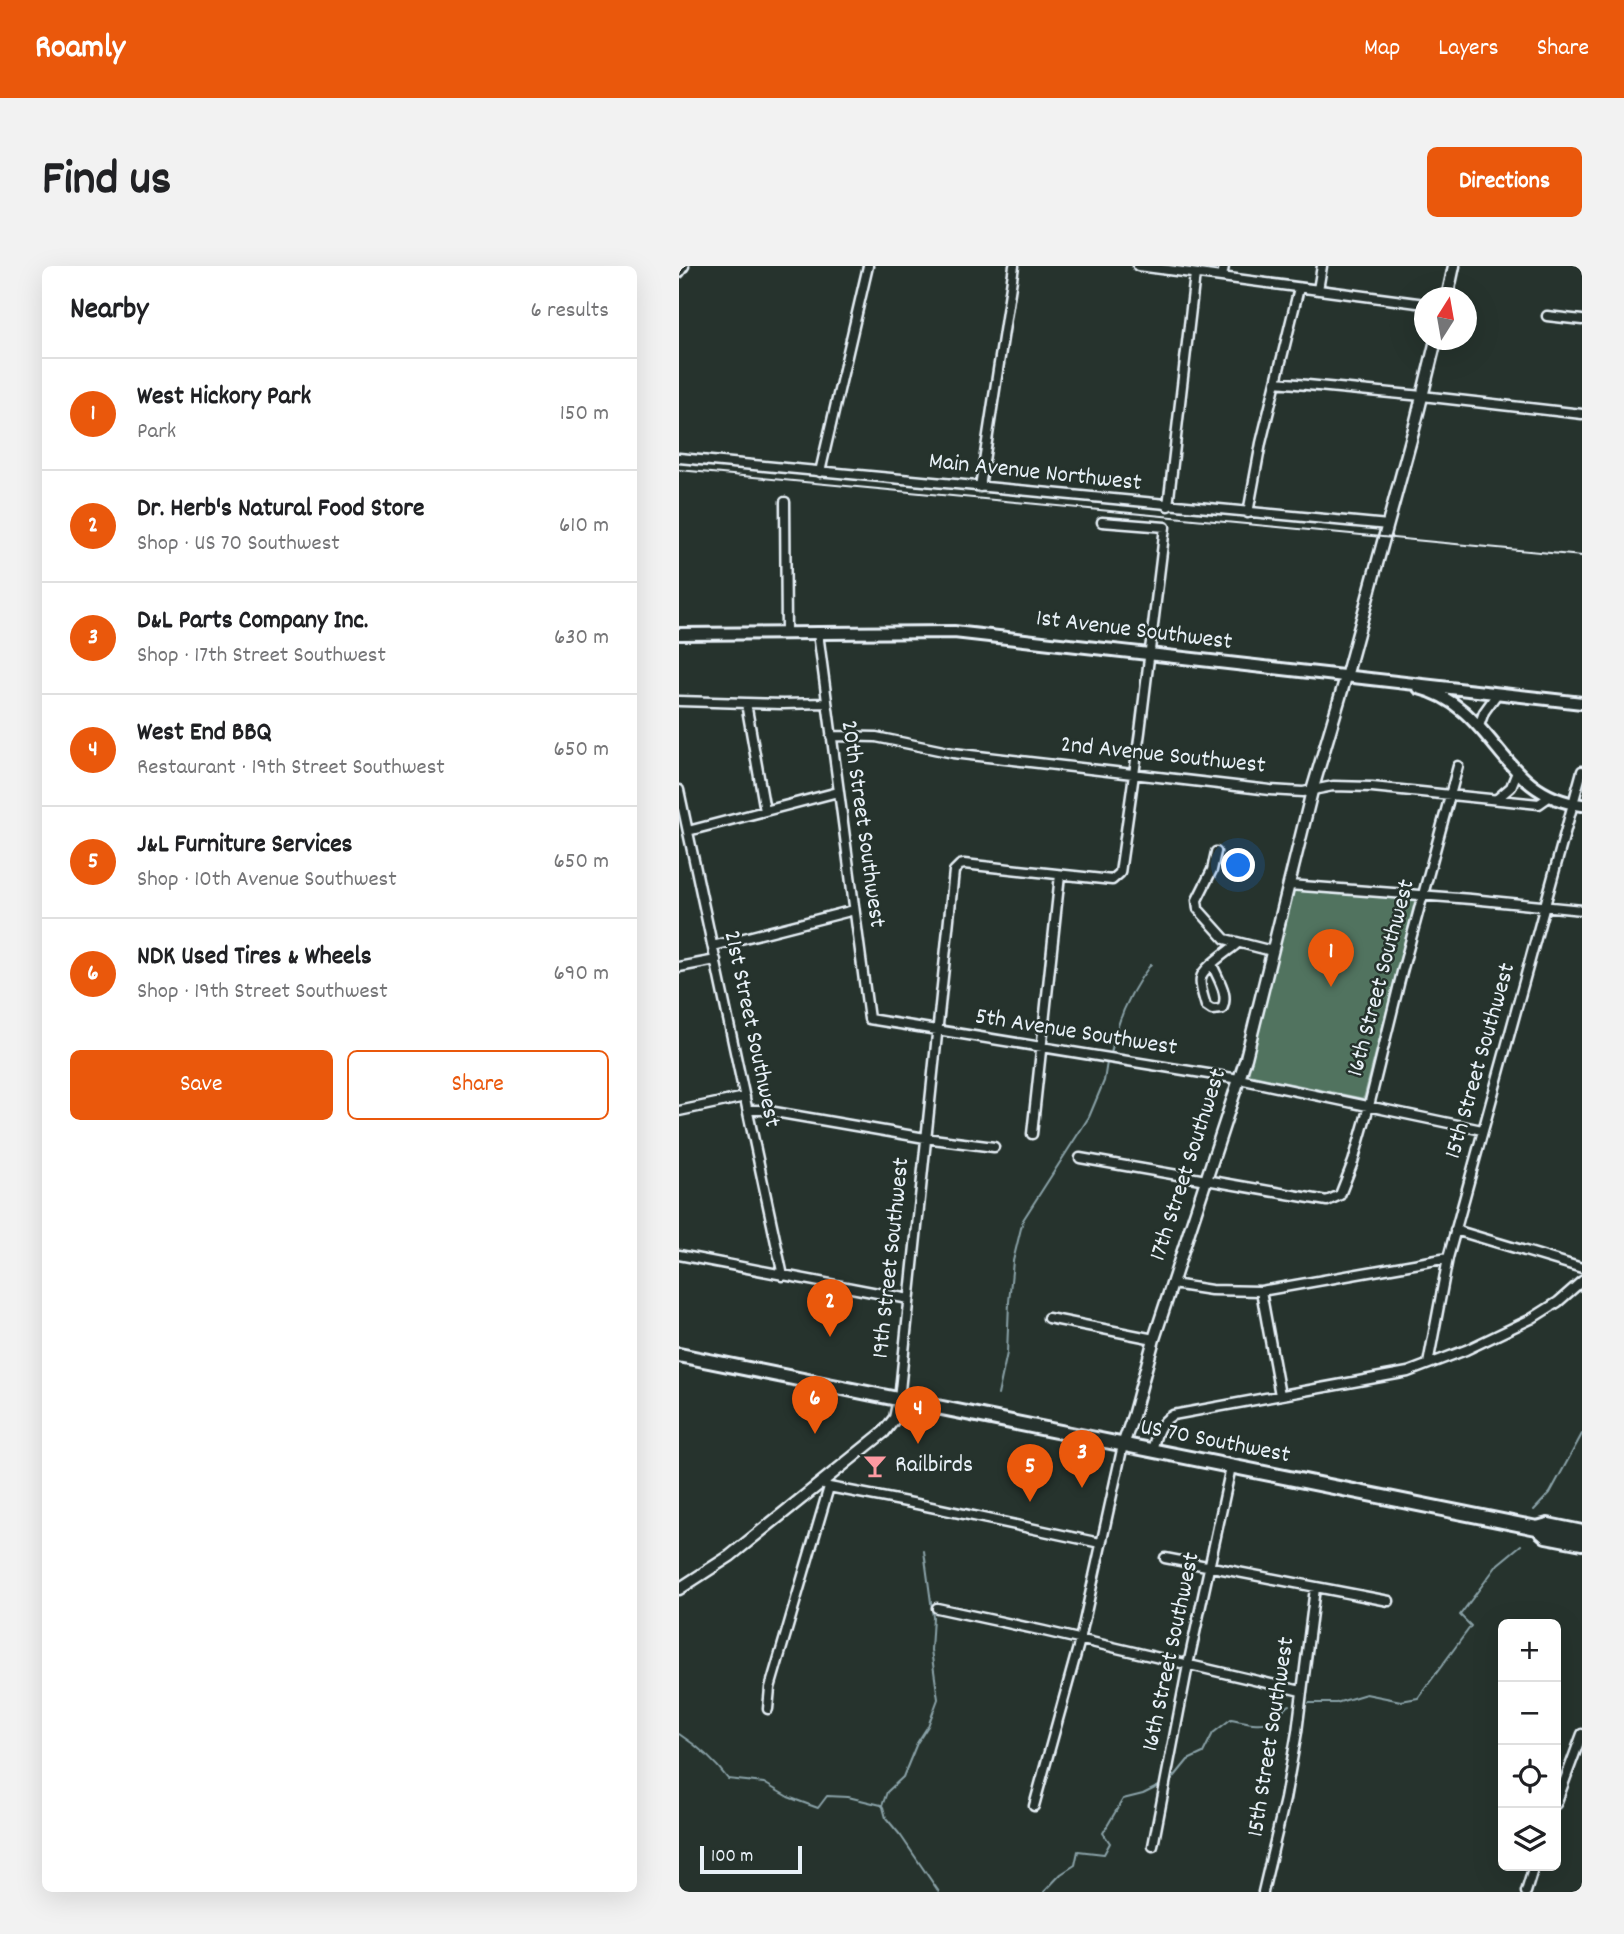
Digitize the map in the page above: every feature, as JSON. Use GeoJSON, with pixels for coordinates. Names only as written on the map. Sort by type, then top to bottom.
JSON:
{"type":"FeatureCollection","features":[{"type":"Feature","properties":{"kind":"main road","name":"1st Avenue Southwest"},"geometry":{"type":"LineString","coordinates":[[679,634],[954,632],[1582,703]]}},
{"type":"Feature","properties":{"kind":"main road","name":"2nd Avenue Southwest"},"geometry":{"type":"LineString","coordinates":[[1392,682],[1423,689],[1448,699],[1479,726],[1526,782],[1549,797],[1577,804]]}},
{"type":"Feature","properties":{"kind":"main road","name":"US 70 Southwest"},"geometry":{"type":"LineString","coordinates":[[679,1355],[1537,1528],[1548,1525],[1582,1532]]}},
{"type":"Feature","properties":{"kind":"main road","name":"US 70 Southwest"},"geometry":{"type":"LineString","coordinates":[[1537,1528],[1546,1536],[1582,1543]]}},
{"type":"Feature","properties":{"kind":"street"},"geometry":{"type":"LineString","coordinates":[[679,273],[684,266]]}},
{"type":"Feature","properties":{"kind":"street"},"geometry":{"type":"LineString","coordinates":[[820,472],[868,266]]}},
{"type":"Feature","properties":{"kind":"street"},"geometry":{"type":"LineString","coordinates":[[980,487],[1014,266]]}},
{"type":"Feature","properties":{"kind":"street"},"geometry":{"type":"LineString","coordinates":[[1138,266],[1414,303]]}},
{"type":"Feature","properties":{"kind":"street"},"geometry":{"type":"LineString","coordinates":[[1222,277],[1224,266]]}},
{"type":"Feature","properties":{"kind":"street"},"geometry":{"type":"LineString","coordinates":[[1318,290],[1322,266]]}},
{"type":"Feature","properties":{"kind":"street"},"geometry":{"type":"LineString","coordinates":[[1449,287],[1454,266]]}},
{"type":"Feature","properties":{"kind":"street"},"geometry":{"type":"LineString","coordinates":[[1168,506],[1195,274]]}},
{"type":"Feature","properties":{"kind":"street"},"geometry":{"type":"LineString","coordinates":[[1248,513],[1261,443],[1299,288]]}},
{"type":"Feature","properties":{"kind":"street"},"geometry":{"type":"LineString","coordinates":[[1547,316],[1582,320]]}},
{"type":"Feature","properties":{"kind":"street","name":"17th Street Southwest"},"geometry":{"type":"LineString","coordinates":[[1034,1806],[1080,1640],[1123,1445],[1154,1339],[1239,1079],[1312,791],[1388,525],[1434,350]]}},
{"type":"Feature","properties":{"kind":"street"},"geometry":{"type":"LineString","coordinates":[[1276,382],[1582,414]]}},
{"type":"Feature","properties":{"kind":"street","name":"Main Avenue Northwest"},"geometry":{"type":"LineString","coordinates":[[679,458],[1388,525]]}},
{"type":"Feature","properties":{"kind":"street"},"geometry":{"type":"LineString","coordinates":[[785,502],[786,633]]}},
{"type":"Feature","properties":{"kind":"street"},"geometry":{"type":"LineString","coordinates":[[1032,1134],[1059,875],[1112,880],[1117,878],[1122,862],[1165,527],[1102,522]]}},
{"type":"Feature","properties":{"kind":"street","name":"20th Street Southwest"},"geometry":{"type":"LineString","coordinates":[[817,633],[869,1019]]}},
{"type":"Feature","properties":{"kind":"street"},"geometry":{"type":"LineString","coordinates":[[1479,726],[1497,694]]}},
{"type":"Feature","properties":{"kind":"street"},"geometry":{"type":"LineString","coordinates":[[679,701],[826,703]]}},
{"type":"Feature","properties":{"kind":"street"},"geometry":{"type":"LineString","coordinates":[[745,703],[765,811]]}},
{"type":"Feature","properties":{"kind":"street","name":"2nd Avenue Southwest"},"geometry":{"type":"LineString","coordinates":[[831,736],[876,737],[954,753],[1260,789],[1312,791],[1333,786],[1384,788],[1539,804],[1549,797]]}},
{"type":"Feature","properties":{"kind":"street","name":"16th Street Southwest"},"geometry":{"type":"LineString","coordinates":[[1207,1179],[1327,1201],[1337,1198],[1343,1189],[1369,1106],[1458,766]]}},
{"type":"Feature","properties":{"kind":"street","name":"15th Street Southwest"},"geometry":{"type":"LineString","coordinates":[[1428,1364],[1455,1230],[1544,906],[1577,804],[1582,771]]}},
{"type":"Feature","properties":{"kind":"street"},"geometry":{"type":"LineString","coordinates":[[1491,800],[1507,792],[1517,772]]}},
{"type":"Feature","properties":{"kind":"street","name":"21st Street Southwest"},"geometry":{"type":"LineString","coordinates":[[679,790],[783,1276]]}},
{"type":"Feature","properties":{"kind":"street"},"geometry":{"type":"LineString","coordinates":[[688,831],[838,792]]}},
{"type":"Feature","properties":{"kind":"street"},"geometry":{"type":"LineString","coordinates":[[1216,852],[1212,870],[1198,895],[1196,905],[1220,936],[1272,951]]}},
{"type":"Feature","properties":{"kind":"street","name":"19th Street Southwest"},"geometry":{"type":"LineString","coordinates":[[679,1589],[730,1556],[825,1485],[884,1432],[895,1418],[955,868],[964,864],[1059,875]]}},
{"type":"Feature","properties":{"kind":"street"},"geometry":{"type":"LineString","coordinates":[[1289,885],[1582,910]]}},
{"type":"Feature","properties":{"kind":"street"},"geometry":{"type":"LineString","coordinates":[[713,946],[854,910]]}},
{"type":"Feature","properties":{"kind":"street"},"geometry":{"type":"LineString","coordinates":[[1212,964],[1220,979],[1225,1003],[1222,1009],[1212,1010],[1206,1006],[1200,981],[1204,971],[1212,964],[1238,943]]}},
{"type":"Feature","properties":{"kind":"street"},"geometry":{"type":"LineString","coordinates":[[679,967],[716,960]]}},
{"type":"Feature","properties":{"kind":"street","name":"5th Avenue Southwest"},"geometry":{"type":"LineString","coordinates":[[869,1019],[1239,1079],[1482,1130]]}},
{"type":"Feature","properties":{"kind":"street"},"geometry":{"type":"LineString","coordinates":[[679,1111],[745,1097]]}},
{"type":"Feature","properties":{"kind":"street"},"geometry":{"type":"LineString","coordinates":[[749,1110],[994,1147]]}},
{"type":"Feature","properties":{"kind":"street"},"geometry":{"type":"LineString","coordinates":[[1080,1158],[1194,1180],[1207,1179]]}},
{"type":"Feature","properties":{"kind":"street"},"geometry":{"type":"LineString","coordinates":[[1455,1230],[1582,1268]]}},
{"type":"Feature","properties":{"kind":"street"},"geometry":{"type":"LineString","coordinates":[[679,1255],[909,1299]]}},
{"type":"Feature","properties":{"kind":"street"},"geometry":{"type":"LineString","coordinates":[[1172,1284],[1211,1290],[1261,1291],[1448,1258]]}},
{"type":"Feature","properties":{"kind":"street"},"geometry":{"type":"LineString","coordinates":[[1152,1451],[1158,1428],[1173,1415],[1376,1379],[1428,1364],[1466,1350],[1531,1319],[1582,1281]]}},
{"type":"Feature","properties":{"kind":"street"},"geometry":{"type":"LineString","coordinates":[[1261,1291],[1280,1395]]}},
{"type":"Feature","properties":{"kind":"street"},"geometry":{"type":"LineString","coordinates":[[1048,1318],[1154,1339]]}},
{"type":"Feature","properties":{"kind":"street","name":"16th Street Southwest"},"geometry":{"type":"LineString","coordinates":[[1153,1846],[1188,1665],[1231,1467]]}},
{"type":"Feature","properties":{"kind":"street"},"geometry":{"type":"LineString","coordinates":[[768,1710],[773,1675],[825,1485],[1100,1543]]}},
{"type":"Feature","properties":{"kind":"street"},"geometry":{"type":"LineString","coordinates":[[1165,1558],[1389,1601]]}},
{"type":"Feature","properties":{"kind":"street","name":"15th Street Southwest"},"geometry":{"type":"LineString","coordinates":[[1263,1892],[1285,1799],[1297,1732],[1315,1588]]}},
{"type":"Feature","properties":{"kind":"street"},"geometry":{"type":"LineString","coordinates":[[937,1608],[1301,1691]]}},
{"type":"Feature","properties":{"kind":"street"},"geometry":{"type":"LineString","coordinates":[[1561,1791],[1582,1734]]}},
{"type":"Feature","properties":{"kind":"street"},"geometry":{"type":"LineString","coordinates":[[1526,1892],[1532,1871]]}},
{"type":"Feature","properties":{"kind":"green space"},"geometry":{"type":"Polygon","coordinates":[[[1292,890],[1416,898],[1364,1099],[1248,1075],[1292,890]]]}},
{"type":"Feature","properties":{"kind":"waterway"},"geometry":{"type":"LineString","coordinates":[[1111,1054],[1125,1006],[1151,964]]}},
{"type":"Feature","properties":{"kind":"waterway"},"geometry":{"type":"LineString","coordinates":[[998,1395],[1007,1353],[1013,1261],[1023,1220],[1089,1117],[1104,1081],[1107,1062]]}},
{"type":"Feature","properties":{"kind":"waterway"},"geometry":{"type":"LineString","coordinates":[[1534,1510],[1550,1493],[1582,1434]]}},
{"type":"Feature","properties":{"kind":"waterway"},"geometry":{"type":"LineString","coordinates":[[1309,1703],[1336,1703],[1366,1694],[1401,1701],[1418,1698],[1471,1626],[1460,1615],[1498,1564],[1521,1545]]}},
{"type":"Feature","properties":{"kind":"waterway"},"geometry":{"type":"LineString","coordinates":[[882,1806],[887,1792],[903,1777],[938,1699],[931,1650],[933,1617],[924,1551]]}},
{"type":"Feature","properties":{"kind":"waterway"},"geometry":{"type":"LineString","coordinates":[[1170,1782],[1188,1760],[1203,1753],[1213,1733],[1231,1719],[1252,1723],[1268,1722],[1290,1705]]}},
{"type":"Feature","properties":{"kind":"waterway"},"geometry":{"type":"LineString","coordinates":[[679,1734],[706,1754],[728,1779],[764,1783],[788,1797],[818,1808],[827,1796],[848,1797],[881,1805]]}},
{"type":"Feature","properties":{"kind":"waterway"},"geometry":{"type":"LineString","coordinates":[[1044,1892],[1061,1874],[1075,1865],[1078,1851],[1104,1854],[1110,1843],[1103,1833],[1123,1799],[1159,1786]]}},
{"type":"Feature","properties":{"kind":"waterway"},"geometry":{"type":"LineString","coordinates":[[883,1807],[886,1818],[939,1892]]}},
{"type":"Feature","properties":{"kind":"railway"},"geometry":{"type":"LineString","coordinates":[[679,470],[1582,556]]}},
{"type":"Feature","properties":{"kind":"place","name":"West Hickory Park"},"geometry":{"type":"Point","coordinates":[1331,987]}},
{"type":"Feature","properties":{"kind":"place","name":"Dr. Herb's Natural Food Store"},"geometry":{"type":"Point","coordinates":[830,1337]}},
{"type":"Feature","properties":{"kind":"place","name":"NDK Used Tires & Wheels"},"geometry":{"type":"Point","coordinates":[815,1434]}},
{"type":"Feature","properties":{"kind":"place","name":"West End BBQ"},"geometry":{"type":"Point","coordinates":[918,1444]}},
{"type":"Feature","properties":{"kind":"place","name":"Railbirds"},"geometry":{"type":"Point","coordinates":[875,1466]}},
{"type":"Feature","properties":{"kind":"place","name":"D&L Parts Company Inc."},"geometry":{"type":"Point","coordinates":[1082,1488]}},
{"type":"Feature","properties":{"kind":"place","name":"J&L Furniture Services"},"geometry":{"type":"Point","coordinates":[1030,1502]}}]}
